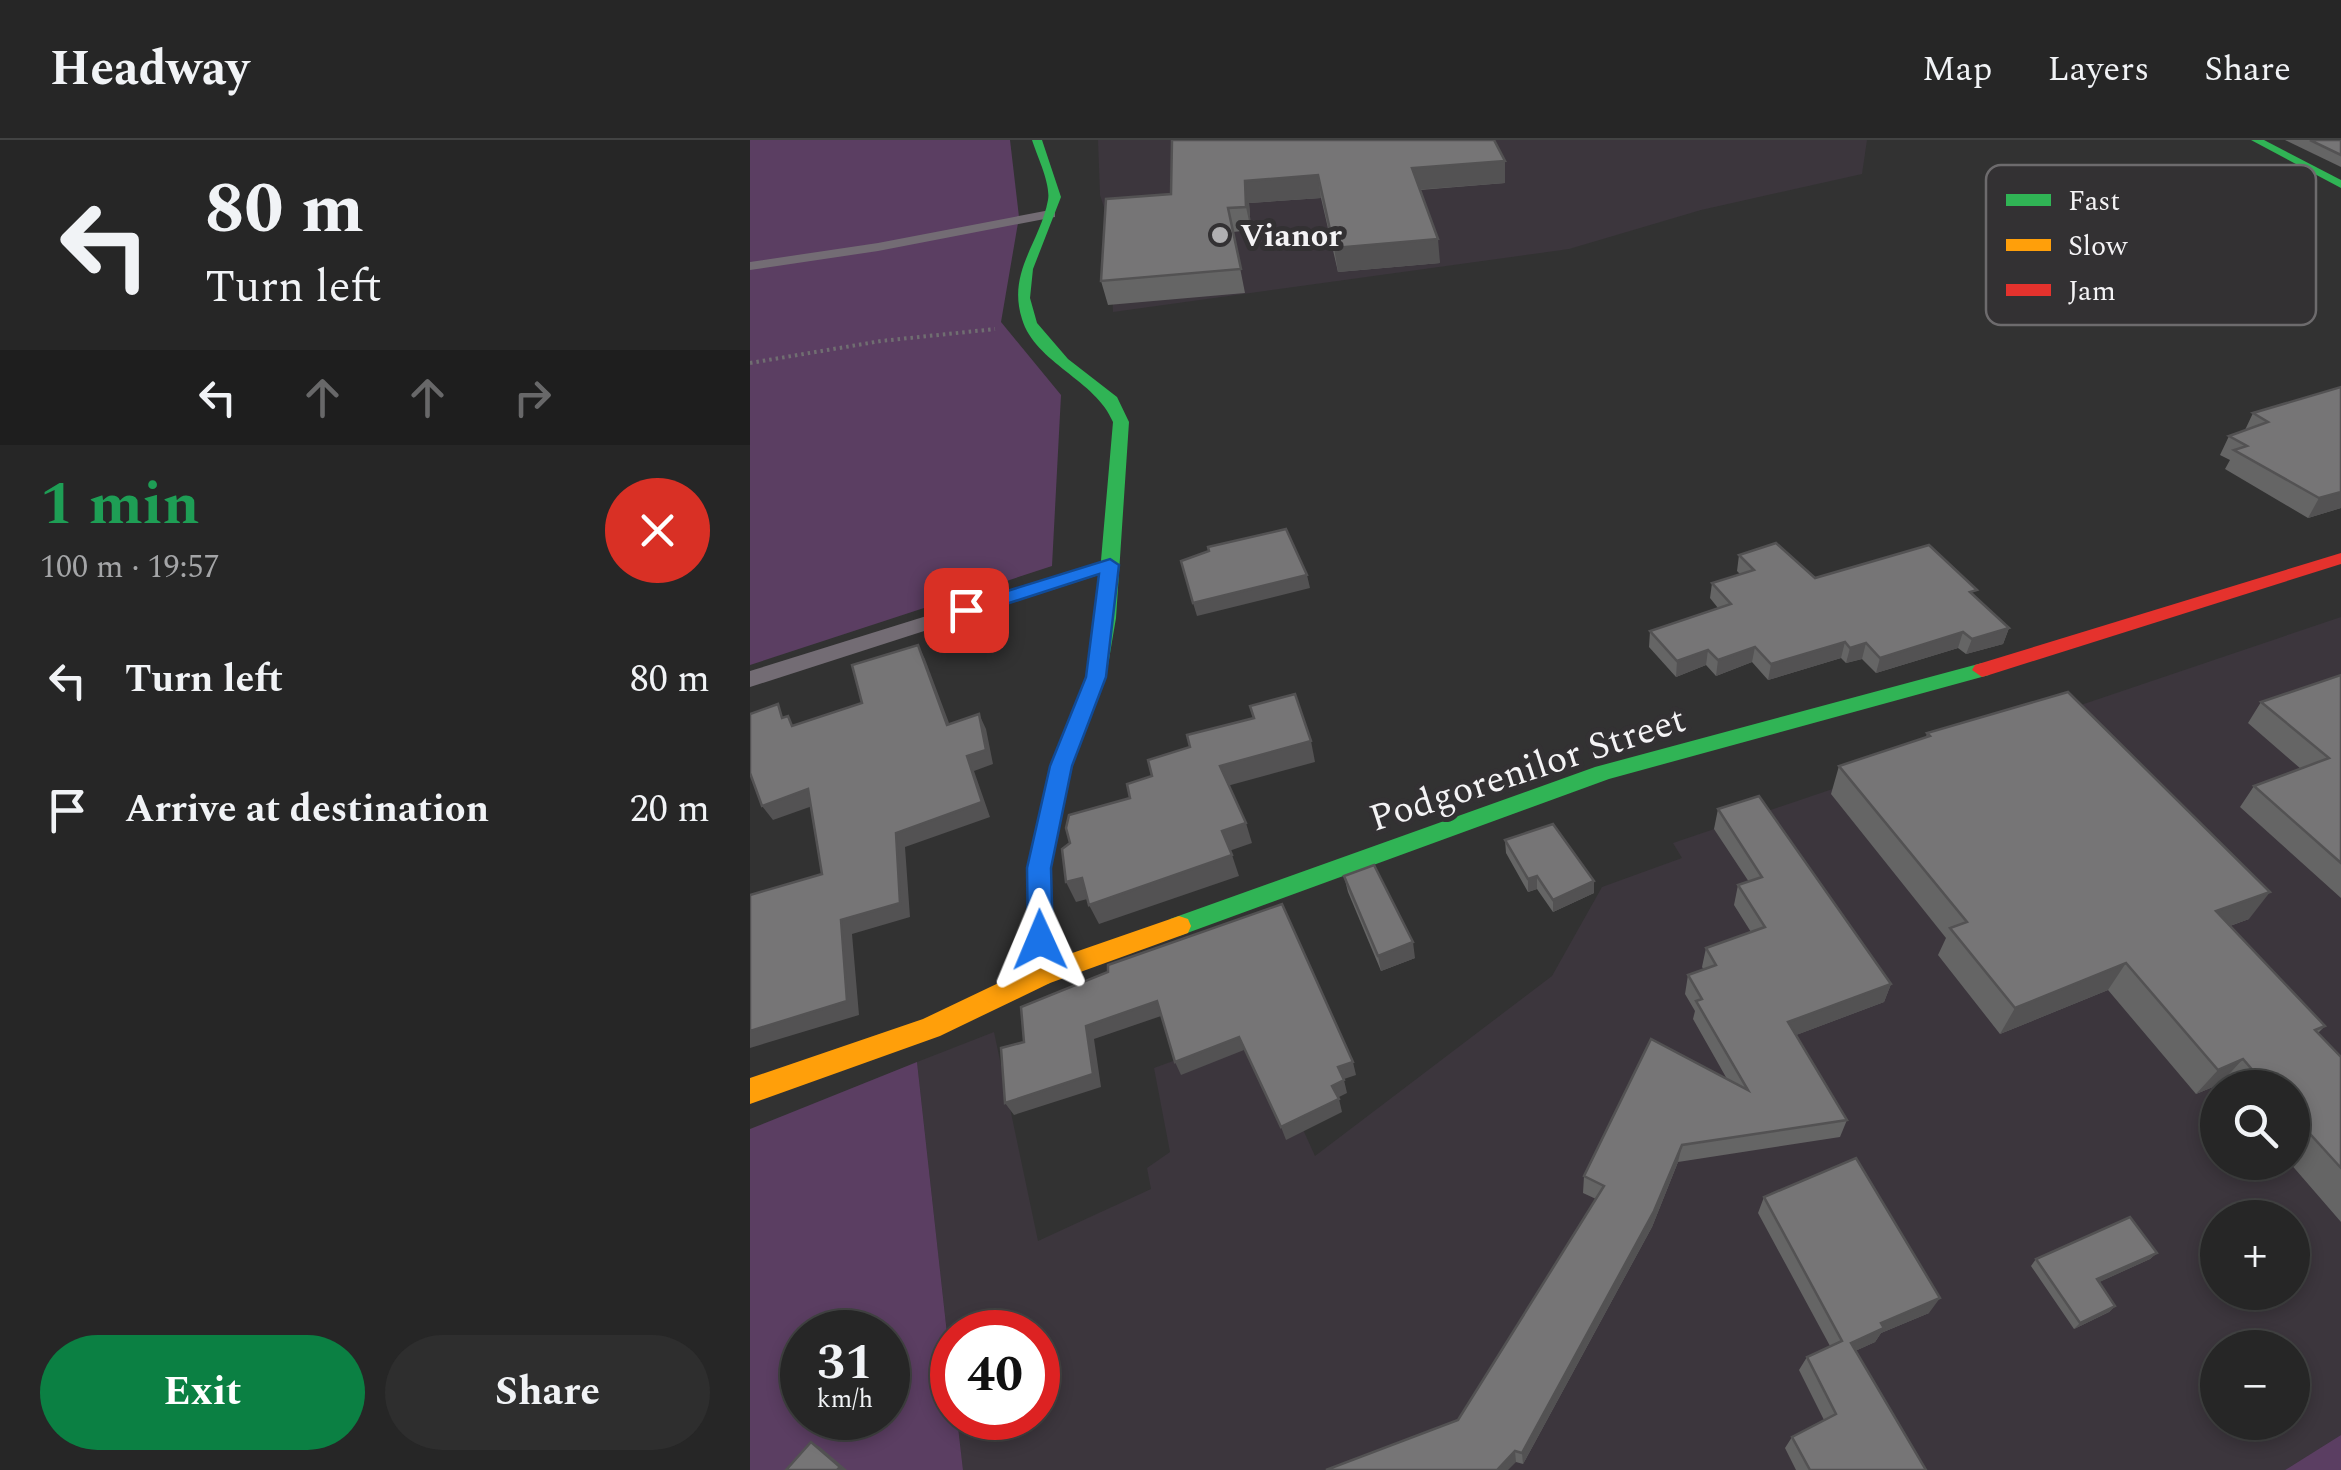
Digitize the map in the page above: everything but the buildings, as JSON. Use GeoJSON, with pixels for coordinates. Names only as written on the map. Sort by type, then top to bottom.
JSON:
{"type":"FeatureCollection","features":[{"type":"Feature","properties":{"kind":"street"},"geometry":{"type":"LineString","coordinates":[[1036,140],[1054,185],[1050,214],[1026,269],[1022,298],[1026,312],[1030,324],[1049,348],[1112,400],[1122,422],[1096,677],[1061,766],[1039,868],[1041,976]]}},
{"type":"Feature","properties":{"kind":"street"},"geometry":{"type":"LineString","coordinates":[[2256,140],[2303,165]]}},
{"type":"Feature","properties":{"kind":"street"},"geometry":{"type":"LineString","coordinates":[[2316,172],[2341,185]]}},
{"type":"Feature","properties":{"kind":"street","name":"Podgorenilor Street"},"geometry":{"type":"LineString","coordinates":[[750,1091],[931,1028],[1041,976],[1603,773],[1996,667],[2341,558]]}},
{"type":"Feature","properties":{"kind":"lane"},"geometry":{"type":"LineString","coordinates":[[750,266],[878,248],[1050,214]]}},
{"type":"Feature","properties":{"kind":"lane"},"geometry":{"type":"LineString","coordinates":[[750,679],[1110,565]]}},
{"type":"Feature","properties":{"kind":"path"},"geometry":{"type":"LineString","coordinates":[[750,362],[881,341],[991,331],[1026,312]]}},
{"type":"Feature","properties":{"kind":"shaded area"},"geometry":{"type":"Polygon","coordinates":[[[750,140],[1010,140],[1019,217],[1001,322],[1061,395],[1052,566],[750,665],[750,140]]]}},
{"type":"Feature","properties":{"kind":"shaded area"},"geometry":{"type":"Polygon","coordinates":[[[1098,140],[1867,140],[1862,174],[1701,210],[1569,249],[1113,312],[1109,223],[1100,195],[1098,140]]]}},
{"type":"Feature","properties":{"kind":"shaded area"},"geometry":{"type":"Polygon","coordinates":[[[2341,617],[2341,1435],[2285,1470],[963,1470],[960,1440],[1060,1440],[1060,1310],[944,1310],[917,1062],[994,1032],[1038,1241],[1151,1189],[1147,1168],[1170,1152],[1154,1068],[1258,1030],[1315,1156],[1552,976],[1602,887],[1682,858],[1673,843],[2341,617]]]}},
{"type":"Feature","properties":{"kind":"shaded area"},"geometry":{"type":"Polygon","coordinates":[[[917,1062],[944,1310],[930,1310],[930,1440],[960,1440],[963,1470],[750,1470],[750,1129],[917,1062]]]}},
{"type":"Feature","properties":{"kind":"shaded area"},"geometry":{"type":"Polygon","coordinates":[[[2341,1435],[2341,1470],[2285,1470],[2341,1435]]]}},
{"type":"Feature","properties":{"kind":"traffic: fast"},"geometry":{"type":"LineString","coordinates":[[1037,140],[1055,197],[1026,269],[1023,298],[1030,324],[1063,362],[1112,400],[1121,422],[1106,618],[1096,677],[1061,766],[1039,869],[1041,975]]}},
{"type":"Feature","properties":{"kind":"traffic: fast"},"geometry":{"type":"LineString","coordinates":[[2256,140],[2303,165]]}},
{"type":"Feature","properties":{"kind":"traffic: fast"},"geometry":{"type":"LineString","coordinates":[[2316,172],[2341,185]]}},
{"type":"Feature","properties":{"kind":"traffic: fast"},"geometry":{"type":"LineString","coordinates":[[1179,926],[1603,773],[1982,670]]}},
{"type":"Feature","properties":{"kind":"traffic: slow"},"geometry":{"type":"LineString","coordinates":[[750,1091],[931,1028],[1041,975],[1179,926]]}},
{"type":"Feature","properties":{"kind":"traffic: jam"},"geometry":{"type":"LineString","coordinates":[[1982,670],[2341,558]]}},
{"type":"Feature","properties":{"kind":"place","name":"Vianor"},"geometry":{"type":"Point","coordinates":[1220,235]}},
{"type":"Feature","properties":{"kind":"route"},"geometry":{"type":"LineString","coordinates":[[966,610],[1110,565],[1096,677],[1061,766],[1039,868],[1040,940]]}}]}
